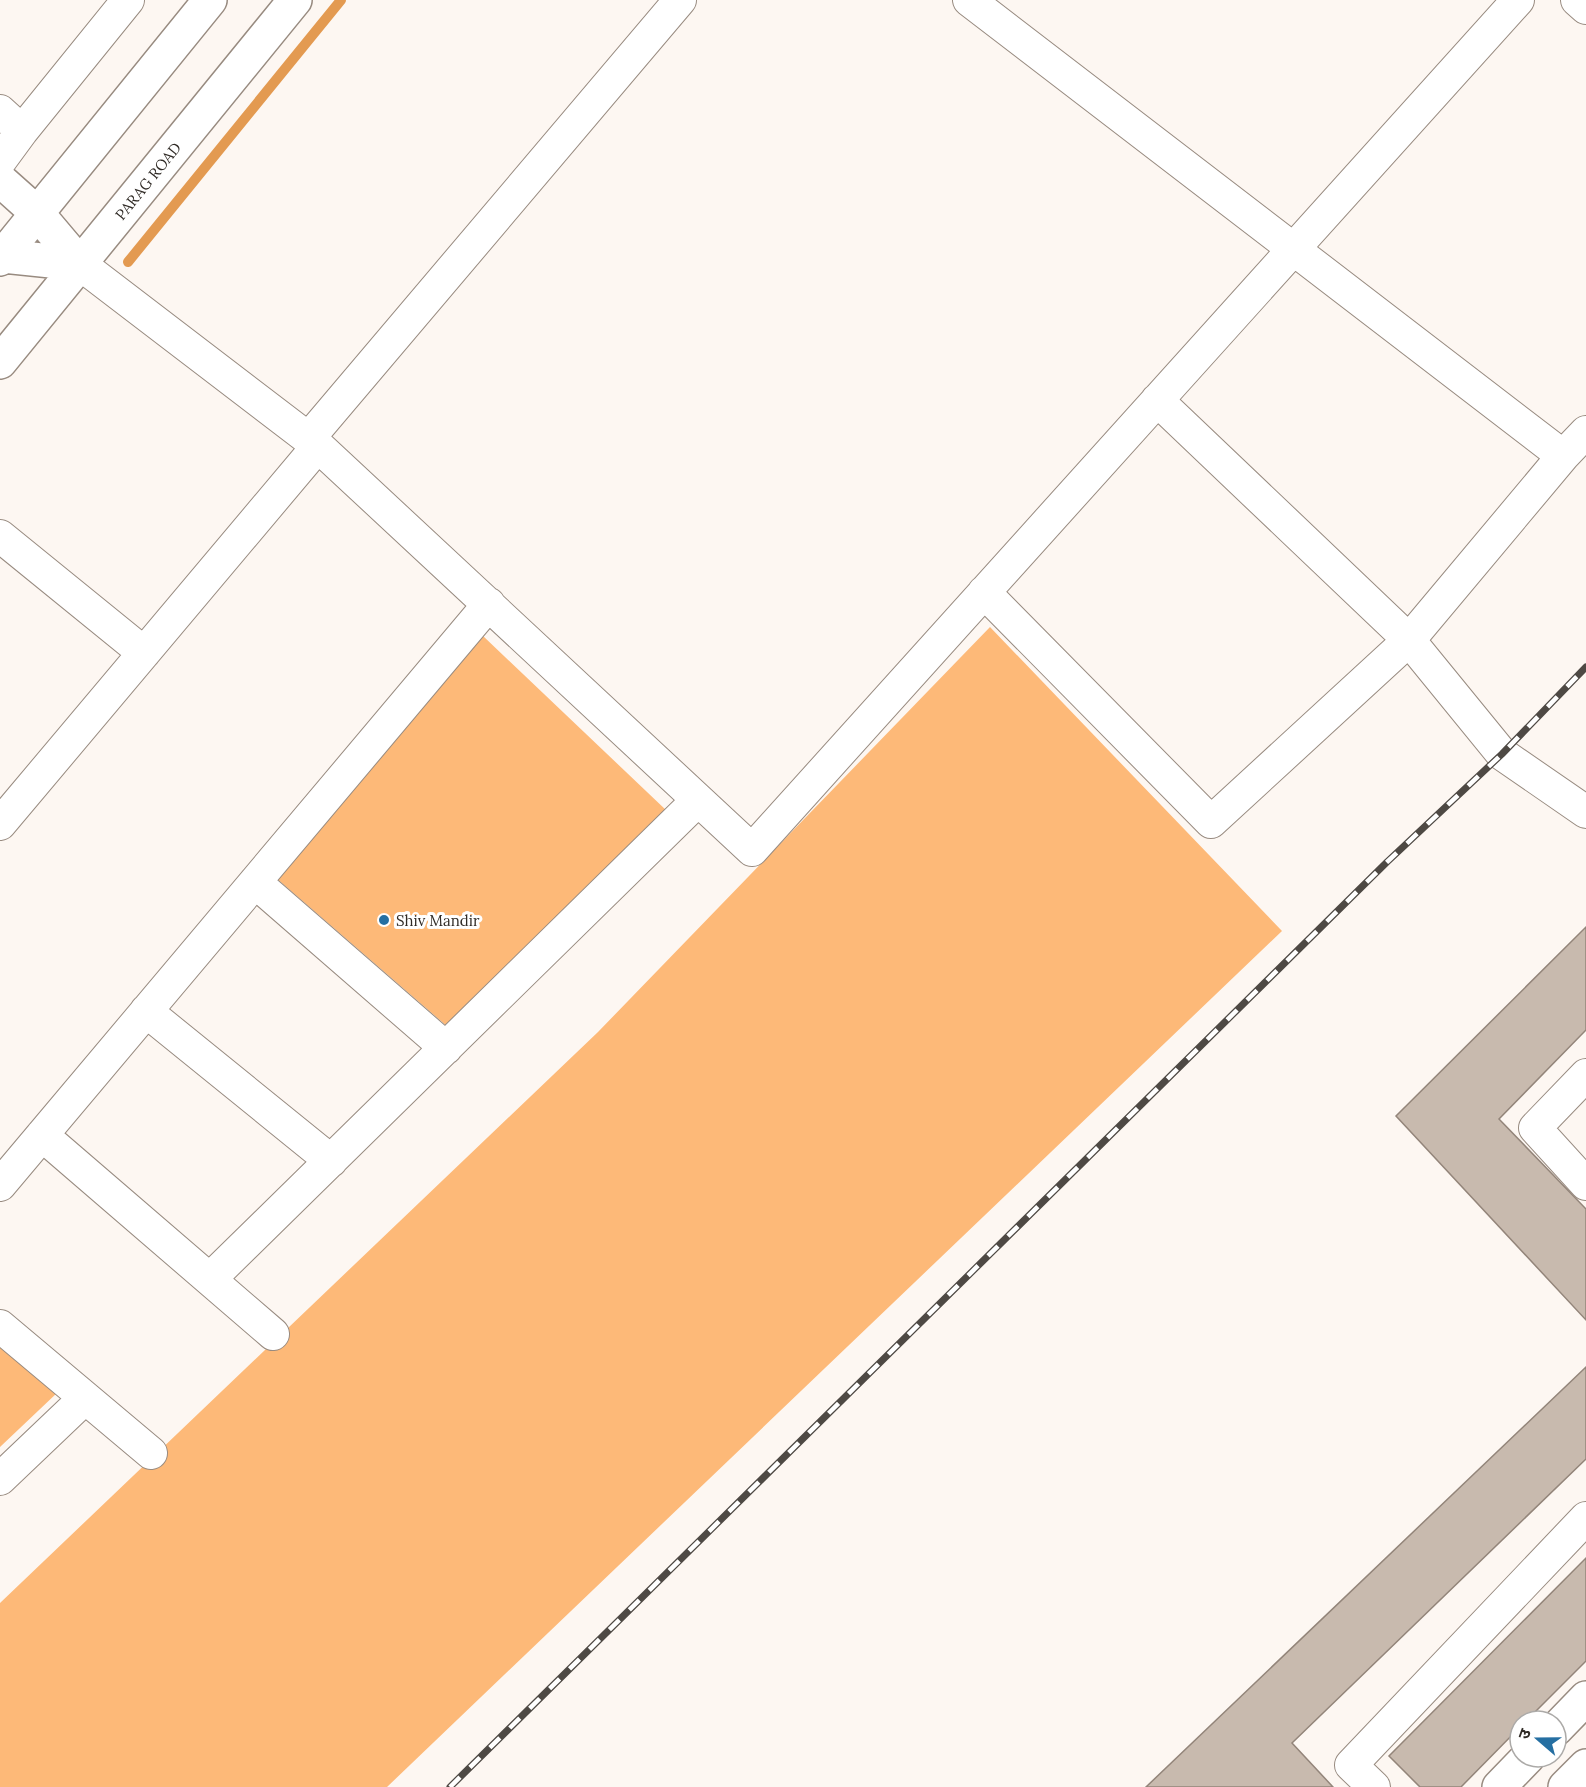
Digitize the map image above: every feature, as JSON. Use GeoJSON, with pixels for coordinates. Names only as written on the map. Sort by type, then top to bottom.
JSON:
{"type":"FeatureCollection","features":[{"type":"Feature","properties":{"kind":"street"},"geometry":{"type":"LineString","coordinates":[[0,161],[11,121],[128,0]]}},
{"type":"Feature","properties":{"kind":"street"},"geometry":{"type":"LineString","coordinates":[[1,256],[210,0]]}},
{"type":"Feature","properties":{"kind":"street","name":"PARAG ROAD"},"geometry":{"type":"LineString","coordinates":[[0,362],[295,0]]}},
{"type":"Feature","properties":{"kind":"street"},"geometry":{"type":"LineString","coordinates":[[0,824],[144,653],[314,442],[680,0]]}},
{"type":"Feature","properties":{"kind":"street"},"geometry":{"type":"LineString","coordinates":[[969,0],[1563,456]]}},
{"type":"Feature","properties":{"kind":"street"},"geometry":{"type":"LineString","coordinates":[[0,180],[37,213],[80,264],[314,442],[752,850],[1518,0]]}},
{"type":"Feature","properties":{"kind":"street"},"geometry":{"type":"LineString","coordinates":[[1577,0],[1586,8]]}},
{"type":"Feature","properties":{"kind":"street"},"geometry":{"type":"LineString","coordinates":[[1,256],[80,264]]}},
{"type":"Feature","properties":{"kind":"street"},"geometry":{"type":"LineString","coordinates":[[1157,400],[1409,640],[1502,754],[1586,812]]}},
{"type":"Feature","properties":{"kind":"street"},"geometry":{"type":"LineString","coordinates":[[984,592],[1211,822],[1409,640],[1563,456],[1586,432]]}},
{"type":"Feature","properties":{"kind":"street"},"geometry":{"type":"LineString","coordinates":[[0,536],[144,653]]}},
{"type":"Feature","properties":{"kind":"street"},"geometry":{"type":"LineString","coordinates":[[0,1185],[489,604]]}},
{"type":"Feature","properties":{"kind":"street"},"geometry":{"type":"LineString","coordinates":[[210,1280],[699,800]]}},
{"type":"Feature","properties":{"kind":"street"},"geometry":{"type":"LineString","coordinates":[[255,882],[446,1048]]}},
{"type":"Feature","properties":{"kind":"street"},"geometry":{"type":"LineString","coordinates":[[146,1011],[331,1161]]}},
{"type":"Feature","properties":{"kind":"street"},"geometry":{"type":"LineString","coordinates":[[1586,1075],[1535,1128],[1586,1184]]}},
{"type":"Feature","properties":{"kind":"street"},"geometry":{"type":"LineString","coordinates":[[42,1135],[273,1334]]}},
{"type":"Feature","properties":{"kind":"street"},"geometry":{"type":"LineString","coordinates":[[0,1326],[151,1454]]}},
{"type":"Feature","properties":{"kind":"street"},"geometry":{"type":"LineString","coordinates":[[0,1479],[86,1398]]}},
{"type":"Feature","properties":{"kind":"street"},"geometry":{"type":"LineString","coordinates":[[1374,1787],[1351,1765],[1586,1518]]}},
{"type":"Feature","properties":{"kind":"street"},"geometry":{"type":"LineString","coordinates":[[1568,1717],[1586,1698]]}},
{"type":"Feature","properties":{"kind":"street"},"geometry":{"type":"LineString","coordinates":[[1565,1787],[1586,1766]]}},
{"type":"Feature","properties":{"kind":"street"},"geometry":{"type":"LineString","coordinates":[[1499,1787],[1516,1769]]}},
{"type":"Feature","properties":{"kind":"shaded area"},"geometry":{"type":"Polygon","coordinates":[[[990,627],[1282,931],[387,1787],[0,1787],[0,1603],[598,1032],[990,627]]]}},
{"type":"Feature","properties":{"kind":"shaded area"},"geometry":{"type":"Polygon","coordinates":[[[482,635],[667,811],[449,1028],[276,878],[482,635]]]}},
{"type":"Feature","properties":{"kind":"shaded area"},"geometry":{"type":"Polygon","coordinates":[[[0,1344],[58,1392],[0,1447],[0,1344]]]}},
{"type":"Feature","properties":{"kind":"building"},"geometry":{"type":"Polygon","coordinates":[[[1586,927],[1586,1030],[1499,1119],[1586,1209],[1586,1320],[1396,1116],[1586,927]]]}},
{"type":"Feature","properties":{"kind":"building"},"geometry":{"type":"Polygon","coordinates":[[[1586,1367],[1586,1459],[1292,1743],[1333,1787],[1146,1787],[1586,1367]]]}},
{"type":"Feature","properties":{"kind":"building"},"geometry":{"type":"Polygon","coordinates":[[[1586,1558],[1586,1661],[1538,1709],[1508,1709],[1508,1739],[1461,1787],[1420,1787],[1389,1756],[1586,1558]]]}},
{"type":"Feature","properties":{"kind":"waterway"},"geometry":{"type":"LineString","coordinates":[[128,262],[341,0]]}},
{"type":"Feature","properties":{"kind":"railway"},"geometry":{"type":"LineString","coordinates":[[450,1787],[1387,862],[1502,754],[1586,667]]}},
{"type":"Feature","properties":{"kind":"place","name":"Shiv Mandir"},"geometry":{"type":"Point","coordinates":[384,920]}}]}
